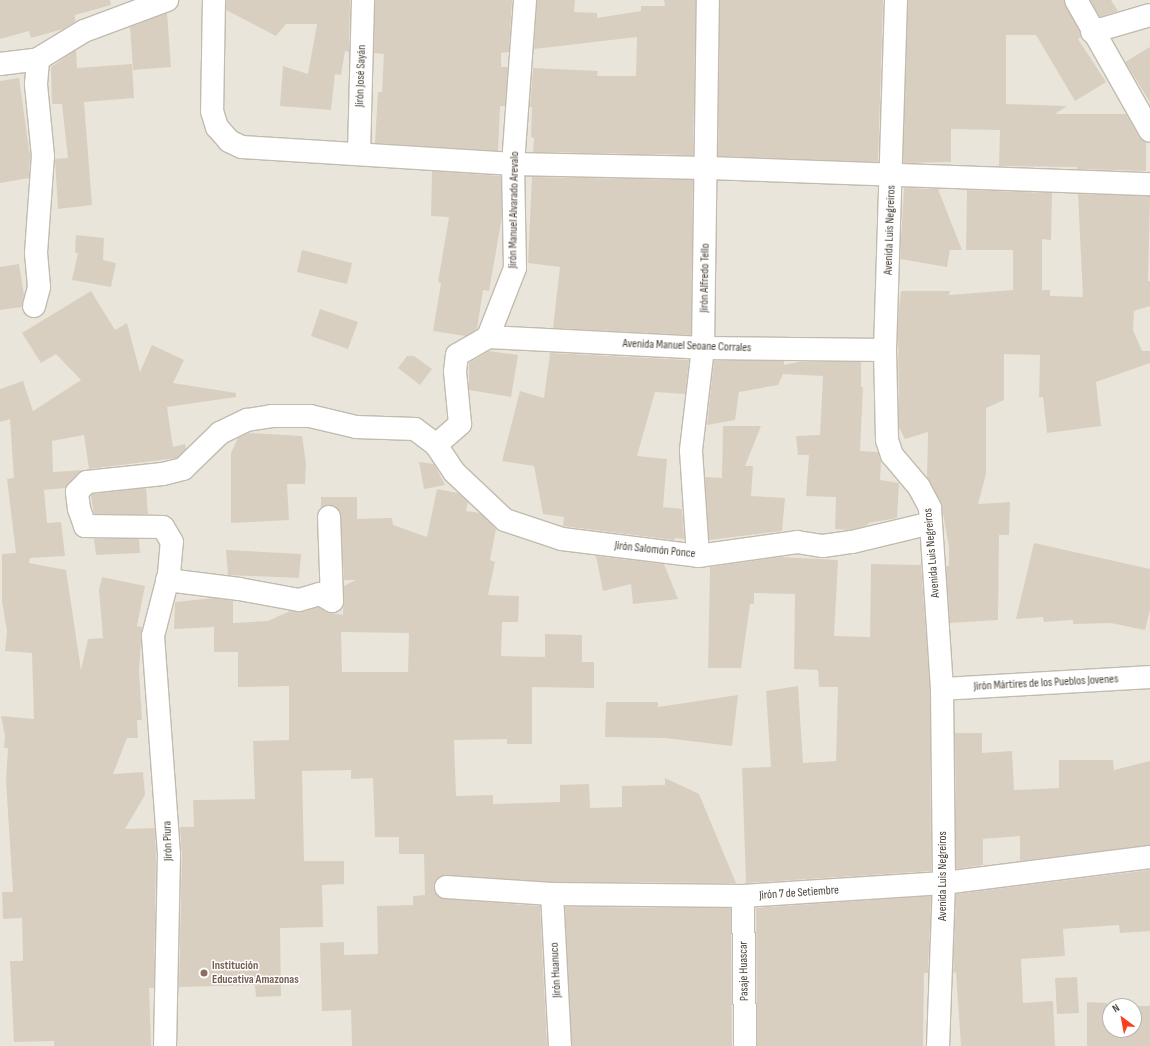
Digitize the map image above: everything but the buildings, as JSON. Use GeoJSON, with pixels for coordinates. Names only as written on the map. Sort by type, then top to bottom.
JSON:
{"type":"FeatureCollection","features":[{"type":"Feature","properties":{"kind":"street"},"geometry":{"type":"LineString","coordinates":[[0,64],[38,59],[84,31],[167,0]]}},
{"type":"Feature","properties":{"kind":"street"},"geometry":{"type":"LineString","coordinates":[[214,0],[212,111],[217,127],[229,141],[242,147],[359,153],[514,164],[707,168],[1150,184]]}},
{"type":"Feature","properties":{"kind":"street","name":"Jirón José Sayán"},"geometry":{"type":"LineString","coordinates":[[359,153],[363,0]]}},
{"type":"Feature","properties":{"kind":"street","name":"Jirón Manuel Alvarado Arevalo"},"geometry":{"type":"LineString","coordinates":[[488,337],[515,268],[514,164],[525,0]]}},
{"type":"Feature","properties":{"kind":"street","name":"Jirón Alfredo Tello"},"geometry":{"type":"LineString","coordinates":[[698,556],[691,450],[703,348],[707,168],[708,0]]}},
{"type":"Feature","properties":{"kind":"street","name":"Avenida Luis Negreiros"},"geometry":{"type":"LineString","coordinates":[[896,0],[892,175],[885,350],[888,440],[892,454],[919,487],[930,508],[942,689],[944,883],[938,1046]]}},
{"type":"Feature","properties":{"kind":"street"},"geometry":{"type":"LineString","coordinates":[[1076,0],[1092,32],[1150,130]]}},
{"type":"Feature","properties":{"kind":"street"},"geometry":{"type":"LineString","coordinates":[[1092,32],[1150,15]]}},
{"type":"Feature","properties":{"kind":"street"},"geometry":{"type":"LineString","coordinates":[[34,306],[39,287],[36,253],[43,156],[36,84],[38,59]]}},
{"type":"Feature","properties":{"kind":"street"},"geometry":{"type":"LineString","coordinates":[[329,517],[332,601],[320,594],[299,600],[239,589],[167,580],[172,542],[163,527],[85,526],[79,509],[77,492],[86,482],[163,474],[183,469],[220,433],[247,420],[272,416],[310,416],[356,427],[415,429],[436,445],[460,424],[455,371],[457,355],[488,337]]}},
{"type":"Feature","properties":{"kind":"street","name":"Avenida Manuel Seoane Corrales"},"geometry":{"type":"LineString","coordinates":[[488,337],[703,348],[885,350]]}},
{"type":"Feature","properties":{"kind":"street","name":"Jirón Salomón Ponce"},"geometry":{"type":"LineString","coordinates":[[436,445],[454,472],[505,520],[562,539],[698,556],[796,542],[822,546],[852,542],[931,523]]}},
{"type":"Feature","properties":{"kind":"street","name":"Jirón Piura"},"geometry":{"type":"LineString","coordinates":[[165,1046],[169,847],[152,636],[167,580]]}},
{"type":"Feature","properties":{"kind":"street","name":"Jirón Mártires de los Pueblos Jovenes"},"geometry":{"type":"LineString","coordinates":[[942,689],[1150,677]]}},
{"type":"Feature","properties":{"kind":"street","name":"Jirón 7 de Setiembre"},"geometry":{"type":"LineString","coordinates":[[446,887],[552,894],[743,896],[944,883],[1150,857]]}},
{"type":"Feature","properties":{"kind":"street","name":"Jirón Huanuco"},"geometry":{"type":"LineString","coordinates":[[552,894],[560,1046]]}},
{"type":"Feature","properties":{"kind":"street","name":"Pasaje Huascar"},"geometry":{"type":"LineString","coordinates":[[743,896],[745,1046]]}},
{"type":"Feature","properties":{"kind":"shaded area"},"geometry":{"type":"Polygon","coordinates":[[[0,0],[1150,0],[1150,1046],[0,1046],[0,0]]]}},
{"type":"Feature","properties":{"kind":"place","name":"Institución Educativa Amazonas"},"geometry":{"type":"Point","coordinates":[204,973]}}]}
